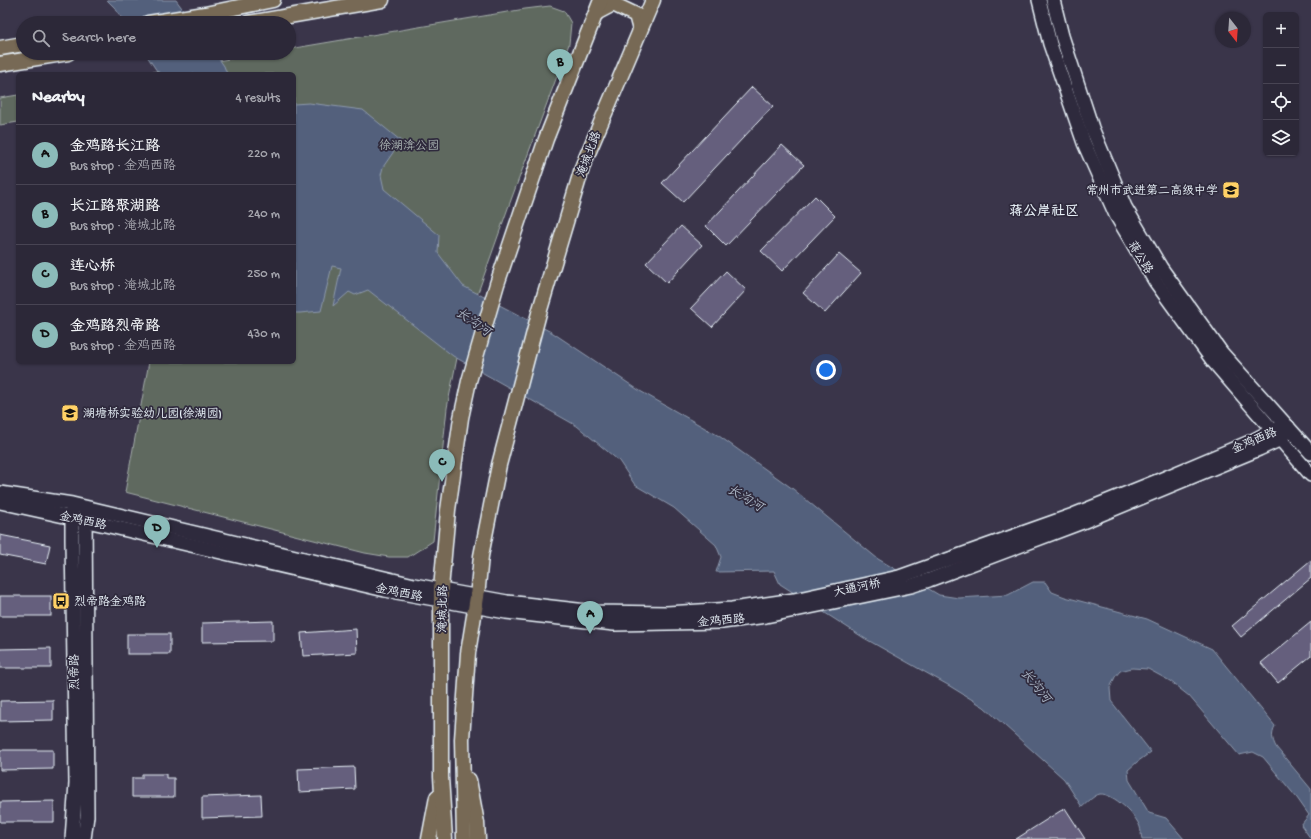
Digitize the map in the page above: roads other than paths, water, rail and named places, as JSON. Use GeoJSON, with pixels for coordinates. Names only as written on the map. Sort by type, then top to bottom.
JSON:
{"type":"FeatureCollection","features":[{"type":"Feature","properties":{"kind":"main road"},"geometry":{"type":"LineString","coordinates":[[193,16],[273,0]]}},
{"type":"Feature","properties":{"kind":"main road"},"geometry":{"type":"LineString","coordinates":[[289,16],[382,0]]}},
{"type":"Feature","properties":{"kind":"main road","name":"淹城北路"},"geometry":{"type":"LineString","coordinates":[[476,602],[481,556],[498,473],[539,314],[583,165],[653,0]]}},
{"type":"Feature","properties":{"kind":"main road"},"geometry":{"type":"LineString","coordinates":[[599,6],[613,4],[636,15],[640,30]]}},
{"type":"Feature","properties":{"kind":"main road","name":"淹城北路"},"geometry":{"type":"LineString","coordinates":[[445,839],[441,777],[441,595],[448,510],[461,418],[469,381],[497,284],[546,139],[599,6]]}},
{"type":"Feature","properties":{"kind":"main road"},"geometry":{"type":"LineString","coordinates":[[0,48],[16,45]]}},
{"type":"Feature","properties":{"kind":"main road"},"geometry":{"type":"LineString","coordinates":[[0,64],[25,60]]}},
{"type":"Feature","properties":{"kind":"main road"},"geometry":{"type":"LineString","coordinates":[[464,839],[462,739],[468,653],[476,602]]}},
{"type":"Feature","properties":{"kind":"main road"},"geometry":{"type":"LineString","coordinates":[[462,739],[477,823],[478,839]]}},
{"type":"Feature","properties":{"kind":"main road"},"geometry":{"type":"LineString","coordinates":[[429,839],[441,777]]}},
{"type":"Feature","properties":{"kind":"street","name":"蒋公路"},"geometry":{"type":"LineString","coordinates":[[1039,0],[1050,44],[1084,143],[1116,215],[1155,281],[1213,361],[1311,475]]}},
{"type":"Feature","properties":{"kind":"street","name":"蒋公路"},"geometry":{"type":"LineString","coordinates":[[1053,0],[1062,36],[1092,128],[1125,207],[1160,268],[1221,352],[1311,453]]}},
{"type":"Feature","properties":{"kind":"street","name":"金鸡西路"},"geometry":{"type":"LineString","coordinates":[[924,576],[1252,441],[1277,435],[1288,427]]}},
{"type":"Feature","properties":{"kind":"street","name":"金鸡西路"},"geometry":{"type":"LineString","coordinates":[[0,493],[78,513],[414,585],[441,595],[476,602],[506,612],[614,624],[722,622],[766,616],[799,604]]}},
{"type":"Feature","properties":{"kind":"street","name":"金鸡西路"},"geometry":{"type":"LineString","coordinates":[[0,502],[78,513]]}},
{"type":"Feature","properties":{"kind":"street","name":"烈帝路"},"geometry":{"type":"LineString","coordinates":[[72,839],[76,782],[78,513]]}},
{"type":"Feature","properties":{"kind":"street","name":"烈帝路"},"geometry":{"type":"LineString","coordinates":[[78,513],[87,816],[84,839]]}},
{"type":"Feature","properties":{"kind":"street","name":"大通河桥"},"geometry":{"type":"LineString","coordinates":[[799,604],[899,577],[924,576]]}},
{"type":"Feature","properties":{"kind":"water"},"geometry":{"type":"Polygon","coordinates":[[[107,0],[176,0],[188,16],[120,16],[107,0]]]}},
{"type":"Feature","properties":{"kind":"water"},"geometry":{"type":"Polygon","coordinates":[[[150,60],[220,60],[226,72],[159,72],[150,60]]]}},
{"type":"Feature","properties":{"kind":"water","name":"长沟河"},"geometry":{"type":"Polygon","coordinates":[[[309,103],[363,110],[401,141],[383,167],[381,175],[384,189],[439,235],[438,253],[463,286],[553,333],[640,391],[719,436],[793,489],[878,559],[939,595],[959,598],[1008,595],[1033,582],[1045,582],[1052,592],[1065,597],[1147,619],[1212,649],[1275,726],[1272,736],[1276,747],[1311,789],[1311,839],[1301,825],[1309,815],[1263,757],[1253,752],[1239,755],[1189,696],[1170,681],[1148,669],[1132,668],[1120,671],[1115,677],[1110,688],[1111,701],[1151,752],[1128,770],[1129,780],[1149,813],[1166,818],[1184,839],[1142,839],[1138,822],[1129,811],[1117,801],[1111,797],[1100,794],[1093,797],[1082,807],[1064,779],[984,707],[864,638],[780,584],[774,571],[716,572],[721,557],[716,545],[674,508],[635,485],[619,461],[577,426],[453,356],[368,290],[355,295],[349,292],[333,306],[341,268],[332,266],[321,311],[296,313],[296,104],[309,103]]]}},
{"type":"Feature","properties":{"kind":"place","name":"长江路聚湖路"},"geometry":{"type":"Point","coordinates":[560,82]}},
{"type":"Feature","properties":{"kind":"place","name":"常州市武进第二高级中学"},"geometry":{"type":"Point","coordinates":[1231,190]}},
{"type":"Feature","properties":{"kind":"place","name":"湖塘桥实验幼儿园(徐湖园)"},"geometry":{"type":"Point","coordinates":[70,413]}},
{"type":"Feature","properties":{"kind":"place","name":"连心桥"},"geometry":{"type":"Point","coordinates":[442,482]}},
{"type":"Feature","properties":{"kind":"place","name":"金鸡路烈帝路"},"geometry":{"type":"Point","coordinates":[157,548]}},
{"type":"Feature","properties":{"kind":"place","name":"烈帝路金鸡路"},"geometry":{"type":"Point","coordinates":[61,601]}},
{"type":"Feature","properties":{"kind":"place","name":"金鸡路长江路"},"geometry":{"type":"Point","coordinates":[590,634]}},
{"type":"Feature","properties":{"kind":"district","name":"蒋公岸社区"},"geometry":{"type":"Point","coordinates":[1044,210]}},
{"type":"Feature","properties":{"kind":"park label","name":"徐湖渰公园"},"geometry":{"type":"Point","coordinates":[409,145]}}]}
